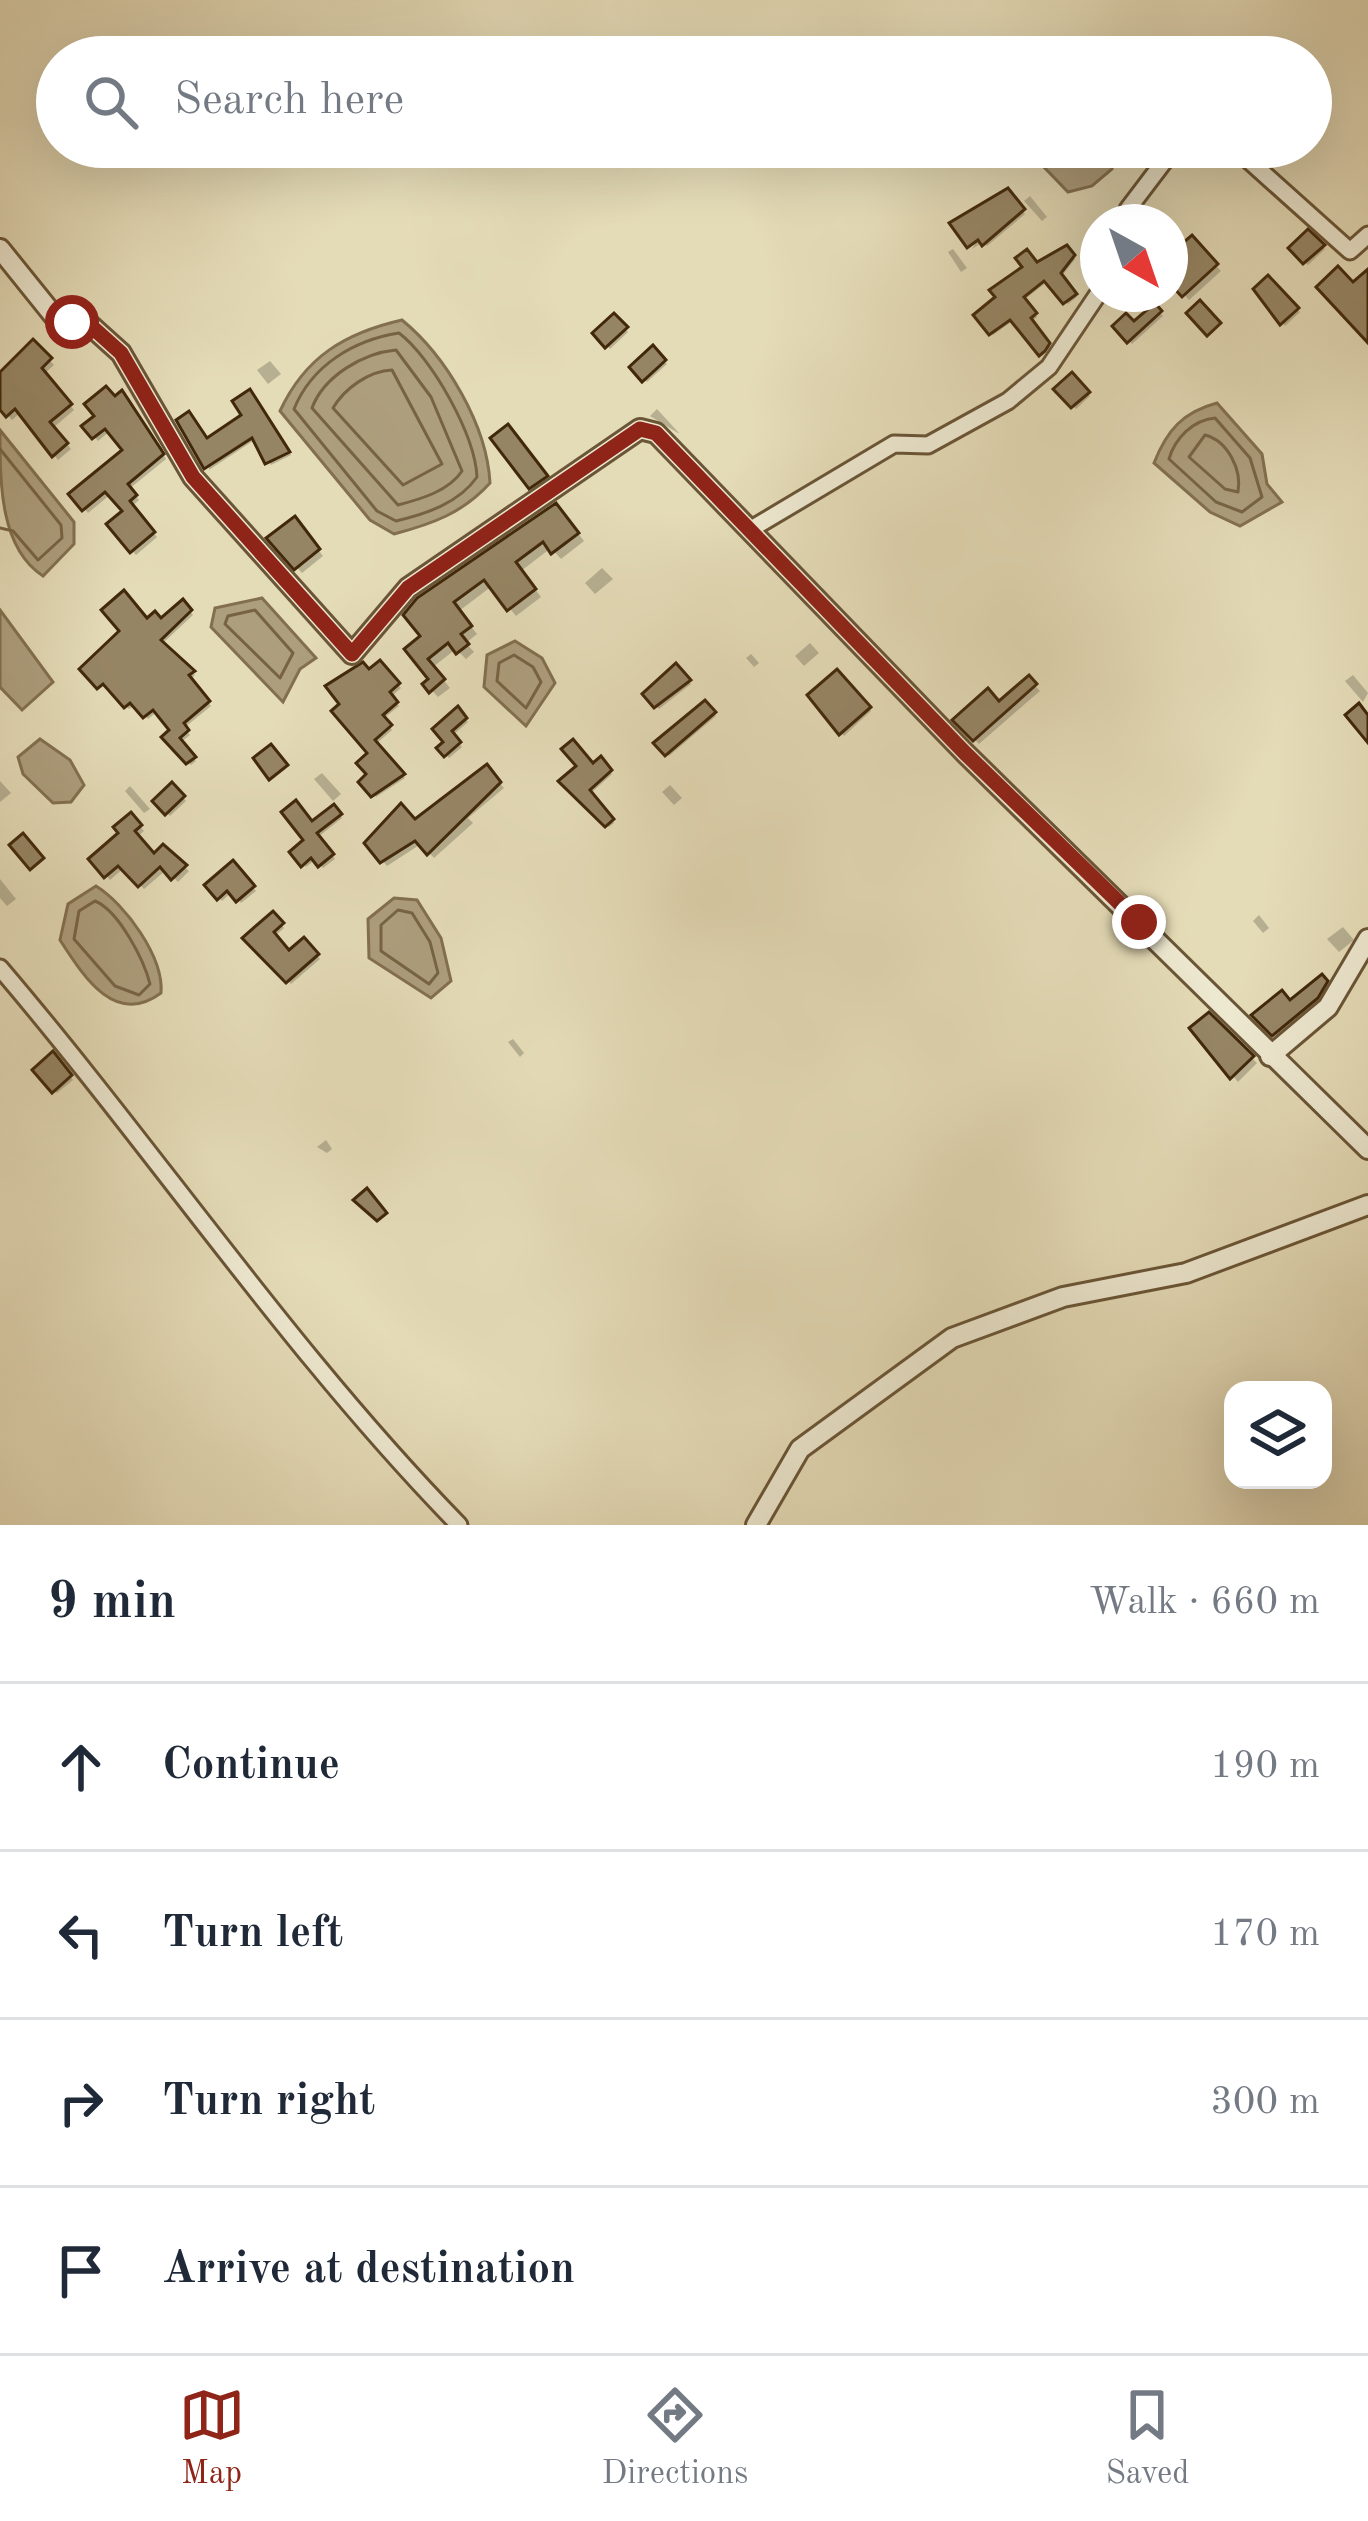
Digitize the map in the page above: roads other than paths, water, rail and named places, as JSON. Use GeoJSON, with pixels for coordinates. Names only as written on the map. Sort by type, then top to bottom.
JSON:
{"type":"FeatureCollection","features":[{"type":"Feature","properties":{"kind":"street"},"geometry":{"type":"LineString","coordinates":[[1132,204],[1159,168]]}},
{"type":"Feature","properties":{"kind":"street"},"geometry":{"type":"LineString","coordinates":[[1258,168],[1351,251],[1368,235]]}},
{"type":"Feature","properties":{"kind":"street"},"geometry":{"type":"LineString","coordinates":[[0,249],[54,316],[91,326],[121,353],[193,477],[352,654],[408,588],[640,429],[656,433],[753,528],[965,753],[1368,1148]]}},
{"type":"Feature","properties":{"kind":"street"},"geometry":{"type":"LineString","coordinates":[[753,528],[894,444],[928,445],[1008,400],[1048,367],[1086,312]]}},
{"type":"Feature","properties":{"kind":"street"},"geometry":{"type":"LineString","coordinates":[[1270,1056],[1328,1007],[1368,939]]}},
{"type":"Feature","properties":{"kind":"street"},"geometry":{"type":"LineString","coordinates":[[0,968],[113,1101],[397,1461],[459,1525]]}},
{"type":"Feature","properties":{"kind":"street"},"geometry":{"type":"LineString","coordinates":[[756,1525],[800,1449],[952,1338],[1063,1298],[1186,1273],[1332,1223],[1368,1205]]}},
{"type":"Feature","properties":{"kind":"water"},"geometry":{"type":"Polygon","coordinates":[[[1045,168],[1112,168],[1092,186],[1068,192],[1045,168]]]}},
{"type":"Feature","properties":{"kind":"water"},"geometry":{"type":"Polygon","coordinates":[[[402,320],[434,352],[461,393],[481,438],[490,483],[446,516],[394,534],[370,520],[280,411],[302,376],[329,350],[362,332],[402,320]]]}},
{"type":"Feature","properties":{"kind":"water"},"geometry":{"type":"Polygon","coordinates":[[[1217,403],[1262,454],[1267,484],[1282,502],[1240,526],[1210,512],[1154,463],[1178,424],[1217,403]]]}},
{"type":"Feature","properties":{"kind":"water"},"geometry":{"type":"Polygon","coordinates":[[[0,430],[74,522],[74,544],[43,576],[29,564],[10,532],[2,493],[0,430]]]}},
{"type":"Feature","properties":{"kind":"water"},"geometry":{"type":"Polygon","coordinates":[[[262,598],[316,658],[300,669],[283,702],[211,627],[215,608],[262,598]]]}},
{"type":"Feature","properties":{"kind":"water"},"geometry":{"type":"Polygon","coordinates":[[[0,610],[53,682],[22,710],[0,687],[0,610]]]}},
{"type":"Feature","properties":{"kind":"water"},"geometry":{"type":"Polygon","coordinates":[[[515,641],[542,658],[555,683],[526,726],[484,687],[487,655],[515,641]]]}},
{"type":"Feature","properties":{"kind":"water"},"geometry":{"type":"Polygon","coordinates":[[[40,739],[70,760],[84,785],[71,802],[53,803],[23,774],[18,757],[40,739]]]}},
{"type":"Feature","properties":{"kind":"water"},"geometry":{"type":"Polygon","coordinates":[[[96,886],[130,918],[156,964],[161,993],[144,1002],[115,1001],[102,993],[60,940],[68,904],[96,886]]]}},
{"type":"Feature","properties":{"kind":"water"},"geometry":{"type":"Polygon","coordinates":[[[394,898],[417,900],[441,938],[451,981],[431,998],[369,958],[368,919],[394,898]]]}}]}
